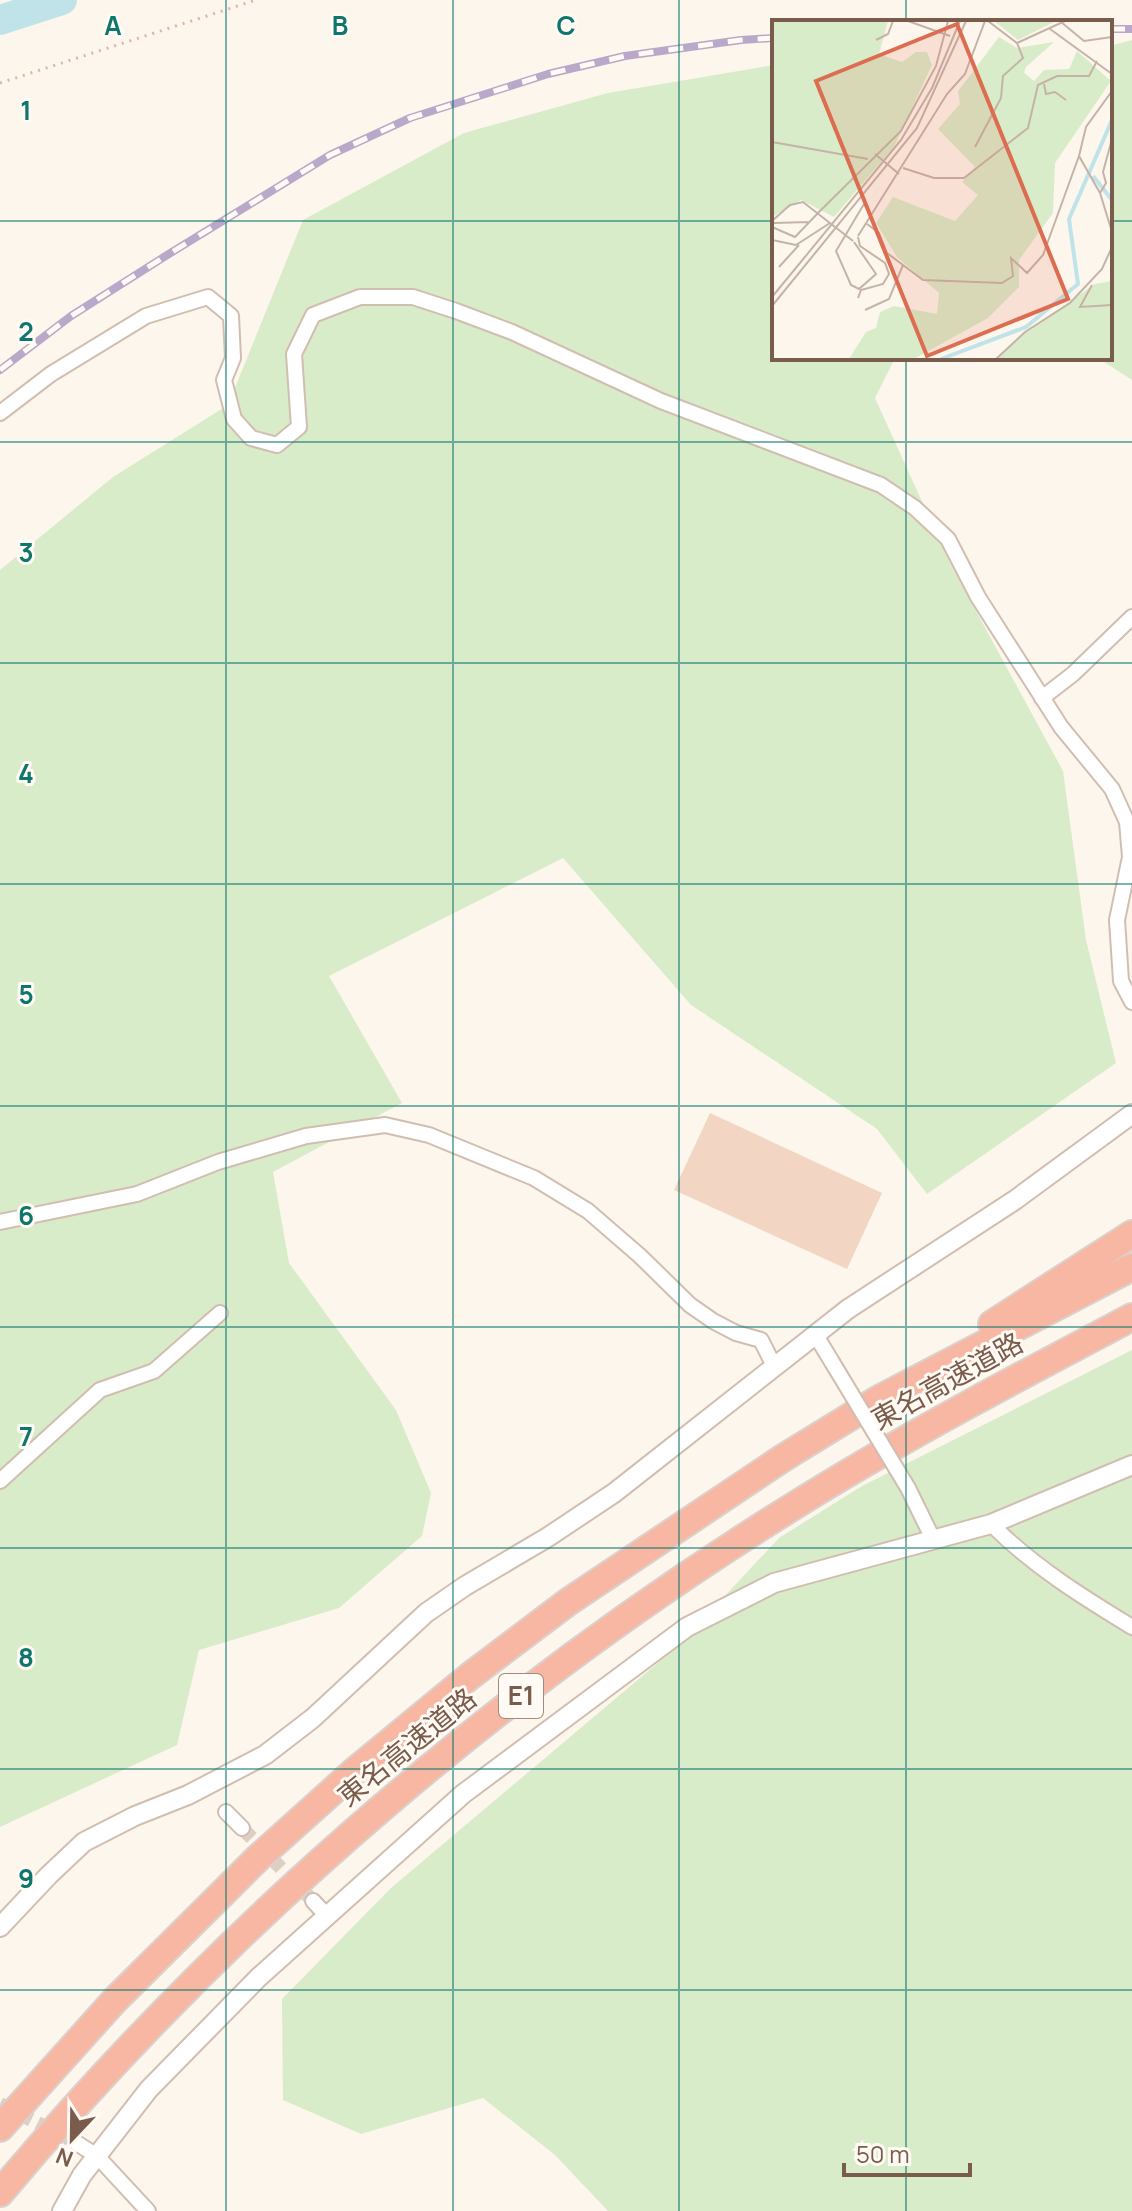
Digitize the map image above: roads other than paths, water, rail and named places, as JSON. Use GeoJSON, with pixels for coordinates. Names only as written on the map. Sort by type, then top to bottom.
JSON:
{"type":"FeatureCollection","features":[{"type":"Feature","properties":{"kind":"highway"},"geometry":{"type":"LineString","coordinates":[[879,1399],[1132,1234]]}},
{"type":"Feature","properties":{"kind":"highway","name":"東名高速道路"},"geometry":{"type":"LineString","coordinates":[[0,2128],[178,1935],[258,1858],[368,1760],[470,1676],[568,1602],[783,1458],[879,1399],[1132,1267]]}},
{"type":"Feature","properties":{"kind":"highway","name":"東名高速道路"},"geometry":{"type":"LineString","coordinates":[[0,2193],[51,2132],[151,2024],[248,1929],[349,1835],[458,1745],[589,1644],[827,1485],[989,1392],[1132,1317]]}},
{"type":"Feature","properties":{"kind":"street"},"geometry":{"type":"LineString","coordinates":[[0,413],[51,374],[146,316],[208,297],[231,316],[233,358],[224,380],[234,419],[251,438],[277,445],[299,427],[294,354],[313,315],[360,297],[413,297],[512,332],[661,401],[881,485],[915,508],[948,539],[978,597],[1061,727],[1112,789],[1127,822],[1130,857],[1117,920],[1121,981],[1132,1002]]}},
{"type":"Feature","properties":{"kind":"street"},"geometry":{"type":"LineString","coordinates":[[1042,698],[1073,674],[1132,617]]}},
{"type":"Feature","properties":{"kind":"street"},"geometry":{"type":"LineString","coordinates":[[0,1927],[84,1842],[135,1816],[188,1795],[265,1755],[313,1718],[426,1613],[614,1493],[848,1309],[1015,1200],[1132,1114]]}},
{"type":"Feature","properties":{"kind":"street"},"geometry":{"type":"LineString","coordinates":[[0,1222],[137,1194],[218,1162],[306,1136],[385,1125],[429,1135],[534,1178],[588,1211],[690,1305],[736,1333],[761,1340],[774,1366]]}},
{"type":"Feature","properties":{"kind":"street"},"geometry":{"type":"LineString","coordinates":[[0,1481],[100,1390],[154,1371],[220,1313]]}},
{"type":"Feature","properties":{"kind":"street"},"geometry":{"type":"LineString","coordinates":[[815,1334],[908,1488],[933,1539]]}},
{"type":"Feature","properties":{"kind":"street"},"geometry":{"type":"LineString","coordinates":[[62,2211],[82,2175],[149,2089],[259,1977],[463,1794],[687,1627],[774,1583],[991,1524],[1132,1465]]}},
{"type":"Feature","properties":{"kind":"street"},"geometry":{"type":"LineString","coordinates":[[991,1524],[1015,1548],[1057,1581],[1132,1627]]}},
{"type":"Feature","properties":{"kind":"street"},"geometry":{"type":"LineString","coordinates":[[226,1812],[242,1828]]}},
{"type":"Feature","properties":{"kind":"street"},"geometry":{"type":"LineString","coordinates":[[313,1901],[327,1916]]}},
{"type":"Feature","properties":{"kind":"street"},"geometry":{"type":"LineString","coordinates":[[75,2142],[97,2156],[148,2211]]}},
{"type":"Feature","properties":{"kind":"waterway"},"geometry":{"type":"LineString","coordinates":[[0,20],[62,0]]}},
{"type":"Feature","properties":{"kind":"tunnel"},"geometry":{"type":"LineString","coordinates":[[242,1828],[313,1901]]}},
{"type":"Feature","properties":{"kind":"tunnel"},"geometry":{"type":"LineString","coordinates":[[0,2104],[75,2142]]}},
{"type":"Feature","properties":{"kind":"railway"},"geometry":{"type":"LineString","coordinates":[[1112,29],[1132,29]]}},
{"type":"Feature","properties":{"kind":"railway"},"geometry":{"type":"LineString","coordinates":[[0,370],[71,316],[164,257],[330,155],[410,118],[548,74],[625,56],[772,38]]}}]}
